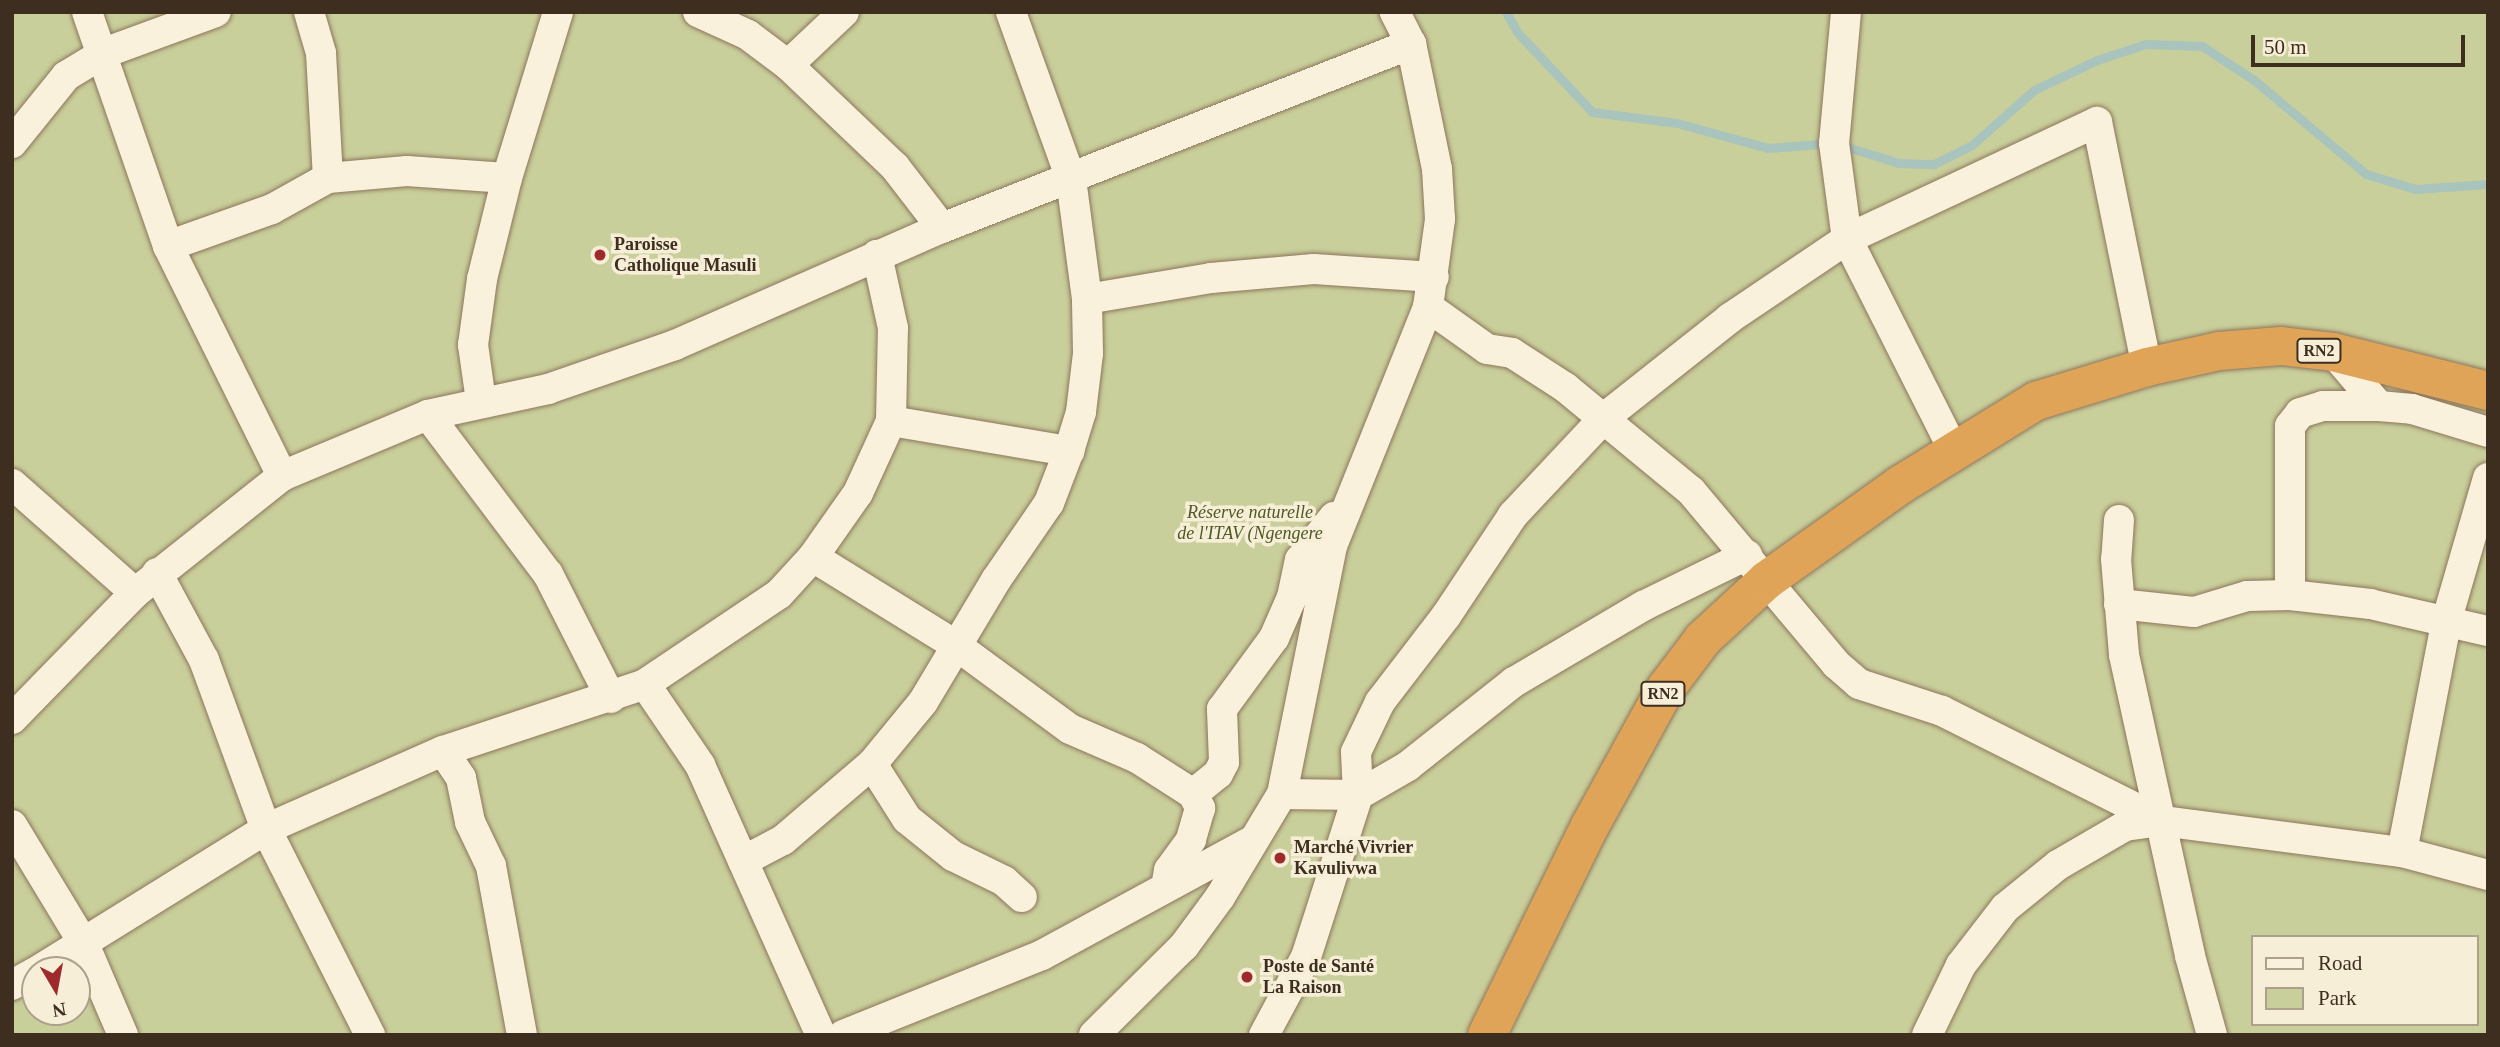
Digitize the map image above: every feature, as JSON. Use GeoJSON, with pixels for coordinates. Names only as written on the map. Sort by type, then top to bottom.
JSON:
{"type":"FeatureCollection","features":[{"type":"Feature","properties":{"kind":"highway","name":"RN2"},"geometry":{"type":"LineString","coordinates":[[1487,1035],[1590,826],[1667,688],[1757,568],[1845,522],[2036,401],[2147,367],[2219,351],[2281,346],[2333,352],[2488,391]]}},
{"type":"Feature","properties":{"kind":"street"},"geometry":{"type":"LineString","coordinates":[[87,12],[104,53],[168,246],[282,476]]}},
{"type":"Feature","properties":{"kind":"street"},"geometry":{"type":"LineString","coordinates":[[12,143],[66,76],[104,53],[216,12]]}},
{"type":"Feature","properties":{"kind":"street"},"geometry":{"type":"LineString","coordinates":[[309,12],[321,52],[328,178]]}},
{"type":"Feature","properties":{"kind":"street"},"geometry":{"type":"LineString","coordinates":[[481,401],[473,345],[482,279],[507,178],[558,12]]}},
{"type":"Feature","properties":{"kind":"street"},"geometry":{"type":"LineString","coordinates":[[788,65],[844,12]]}},
{"type":"Feature","properties":{"kind":"street"},"geometry":{"type":"LineString","coordinates":[[743,861],[783,840],[872,764],[923,702],[1049,503],[1069,451],[1081,412],[1088,353],[1087,299],[1071,179],[1011,12]]}},
{"type":"Feature","properties":{"kind":"street"},"geometry":{"type":"LineString","coordinates":[[1094,1035],[1184,946],[1255,840],[1282,793],[1332,546],[1428,307],[1440,219],[1437,169],[1411,44],[1395,12]]}},
{"type":"Feature","properties":{"kind":"street"},"geometry":{"type":"LineString","coordinates":[[1846,12],[1834,143],[1847,239],[1954,451]]}},
{"type":"Feature","properties":{"kind":"street"},"geometry":{"type":"LineString","coordinates":[[702,13],[748,36],[788,65],[894,167],[942,228]]}},
{"type":"Feature","properties":{"kind":"street"},"geometry":{"type":"LineString","coordinates":[[12,719],[157,573],[282,476],[428,415],[481,401],[548,389],[675,345],[942,228],[1411,44]]}},
{"type":"Feature","properties":{"kind":"street"},"geometry":{"type":"LineString","coordinates":[[1264,1035],[1306,957],[1358,795],[1356,752],[1380,702],[1446,616],[1513,515],[1604,418],[1730,318],[1847,239],[2097,122],[2147,367]]}},
{"type":"Feature","properties":{"kind":"street"},"geometry":{"type":"LineString","coordinates":[[168,246],[272,209],[328,178],[407,171],[507,178]]}},
{"type":"Feature","properties":{"kind":"street"},"geometry":{"type":"LineString","coordinates":[[63,956],[266,829],[443,751],[611,698],[645,684],[779,594],[813,557],[858,493],[891,421],[893,328],[877,255]]}},
{"type":"Feature","properties":{"kind":"street"},"geometry":{"type":"LineString","coordinates":[[1087,299],[1211,278],[1314,269],[1434,277]]}},
{"type":"Feature","properties":{"kind":"street"},"geometry":{"type":"LineString","coordinates":[[1428,307],[1487,349],[1512,353],[1604,418],[1691,491],[1836,664],[1859,684],[1942,711],[2162,821]]}},
{"type":"Feature","properties":{"kind":"street"},"geometry":{"type":"LineString","coordinates":[[2333,352],[2379,406]]}},
{"type":"Feature","properties":{"kind":"street"},"geometry":{"type":"LineString","coordinates":[[2290,596],[2290,426],[2300,413],[2323,406],[2412,409],[2488,432]]}},
{"type":"Feature","properties":{"kind":"street"},"geometry":{"type":"LineString","coordinates":[[428,415],[548,573],[611,698]]}},
{"type":"Feature","properties":{"kind":"street"},"geometry":{"type":"LineString","coordinates":[[891,421],[1069,451]]}},
{"type":"Feature","properties":{"kind":"street"},"geometry":{"type":"LineString","coordinates":[[2402,852],[2447,619],[2488,478]]}},
{"type":"Feature","properties":{"kind":"street"},"geometry":{"type":"LineString","coordinates":[[12,484],[135,593]]}},
{"type":"Feature","properties":{"kind":"street"},"geometry":{"type":"LineString","coordinates":[[1193,794],[1218,774],[1224,762],[1222,709],[1274,638],[1292,597],[1300,560],[1354,491]]}},
{"type":"Feature","properties":{"kind":"street"},"geometry":{"type":"LineString","coordinates":[[2119,520],[2119,604],[2127,666],[2190,956],[2212,1035]]}},
{"type":"Feature","properties":{"kind":"street"},"geometry":{"type":"LineString","coordinates":[[813,557],[957,646],[1070,729],[1137,758],[1193,794],[1200,808],[1191,840],[1169,870],[1166,887]]}},
{"type":"Feature","properties":{"kind":"street"},"geometry":{"type":"LineString","coordinates":[[1282,793],[1358,795],[1408,766],[1514,682],[1643,606],[1757,568]]}},
{"type":"Feature","properties":{"kind":"street"},"geometry":{"type":"LineString","coordinates":[[157,573],[204,660],[266,829],[370,1035]]}},
{"type":"Feature","properties":{"kind":"street"},"geometry":{"type":"LineString","coordinates":[[2119,604],[2194,612],[2247,596],[2290,596],[2370,604],[2447,619],[2488,631]]}},
{"type":"Feature","properties":{"kind":"street"},"geometry":{"type":"LineString","coordinates":[[645,684],[700,765],[821,1035]]}},
{"type":"Feature","properties":{"kind":"street"},"geometry":{"type":"LineString","coordinates":[[443,751],[461,778],[470,822],[491,866],[522,1035]]}},
{"type":"Feature","properties":{"kind":"street"},"geometry":{"type":"LineString","coordinates":[[872,764],[907,819],[953,856],[1004,881],[1022,897]]}},
{"type":"Feature","properties":{"kind":"street"},"geometry":{"type":"LineString","coordinates":[[1927,1035],[1961,965],[2005,908],[2095,840],[2125,826],[2162,821],[2402,852],[2488,875]]}},
{"type":"Feature","properties":{"kind":"street"},"geometry":{"type":"LineString","coordinates":[[12,825],[84,944],[123,1035]]}},
{"type":"Feature","properties":{"kind":"street"},"geometry":{"type":"LineString","coordinates":[[843,1035],[1042,955],[1255,840]]}},
{"type":"Feature","properties":{"kind":"green space","name":"Réserve naturelle de l'ITAV (Ngengere"},"geometry":{"type":"Polygon","coordinates":[[[12,12],[2488,12],[2488,1035],[12,1035],[12,12]]]}},
{"type":"Feature","properties":{"kind":"waterway"},"geometry":{"type":"LineString","coordinates":[[1506,12],[1517,32],[1592,112],[1677,123],[1768,148],[1834,143],[1899,163],[1934,164],[1972,145],[2034,90],[2097,60],[2146,44],[2202,46],[2254,80],[2366,174],[2415,189],[2488,184]]}},
{"type":"Feature","properties":{"kind":"place","name":"Paroisse Catholique Masuli"},"geometry":{"type":"Point","coordinates":[600,255]}},
{"type":"Feature","properties":{"kind":"place","name":"Marché Vivrier Kavulivwa"},"geometry":{"type":"Point","coordinates":[1280,858]}},
{"type":"Feature","properties":{"kind":"place","name":"Poste de Santé La Raison"},"geometry":{"type":"Point","coordinates":[1247,977]}}]}
